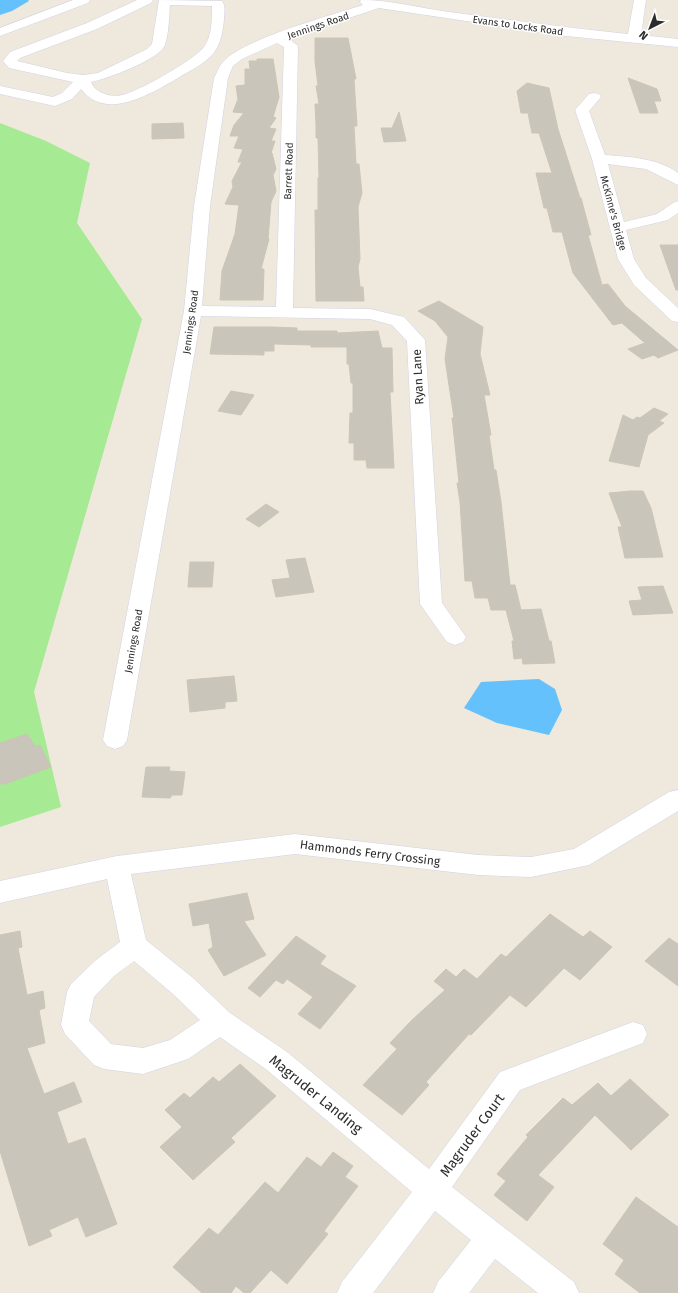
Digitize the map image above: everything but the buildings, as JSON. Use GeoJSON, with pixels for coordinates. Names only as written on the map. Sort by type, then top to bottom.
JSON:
{"type":"FeatureCollection","features":[{"type":"Feature","properties":{"kind":"street"},"geometry":{"type":"LineString","coordinates":[[0,32],[84,0]]}},
{"type":"Feature","properties":{"kind":"street"},"geometry":{"type":"LineString","coordinates":[[83,78],[84,85],[90,91],[101,97],[109,99],[125,99],[191,65],[204,55],[213,44],[218,22],[218,4],[215,2],[165,1],[158,44],[152,52],[101,76],[83,78],[67,77],[14,65],[10,61],[15,54],[92,26],[147,0]]}},
{"type":"Feature","properties":{"kind":"street","name":"Evans to Locks Road"},"geometry":{"type":"LineString","coordinates":[[359,0],[634,40],[678,44]]}},
{"type":"Feature","properties":{"kind":"street"},"geometry":{"type":"LineString","coordinates":[[634,40],[640,0]]}},
{"type":"Feature","properties":{"kind":"street","name":"Jennings Road"},"geometry":{"type":"LineString","coordinates":[[115,740],[193,311],[202,206],[221,78],[228,63],[246,52],[279,38],[380,4]]}},
{"type":"Feature","properties":{"kind":"street","name":"Barrett Road"},"geometry":{"type":"LineString","coordinates":[[279,38],[291,46],[284,312]]}},
{"type":"Feature","properties":{"kind":"street"},"geometry":{"type":"LineString","coordinates":[[0,90],[55,102],[67,96],[83,78]]}},
{"type":"Feature","properties":{"kind":"street","name":"McKinne's Bridge"},"geometry":{"type":"LineString","coordinates":[[594,97],[582,110],[599,158],[626,259],[640,282],[678,317]]}},
{"type":"Feature","properties":{"kind":"street"},"geometry":{"type":"LineString","coordinates":[[599,158],[639,162],[668,171],[678,180]]}},
{"type":"Feature","properties":{"kind":"street"},"geometry":{"type":"LineString","coordinates":[[617,228],[662,217],[678,206]]}},
{"type":"Feature","properties":{"kind":"street","name":"Ryan Lane"},"geometry":{"type":"LineString","coordinates":[[193,311],[370,314],[398,321],[416,340],[431,604],[455,637]]}},
{"type":"Feature","properties":{"kind":"street","name":"Hammonds Ferry Crossing"},"geometry":{"type":"LineString","coordinates":[[0,892],[117,866],[295,844],[478,865],[531,867],[580,858],[678,799]]}},
{"type":"Feature","properties":{"kind":"street"},"geometry":{"type":"LineString","coordinates":[[117,866],[134,946],[105,968],[81,992],[75,1025],[104,1056],[143,1061],[178,1050],[220,1022]]}},
{"type":"Feature","properties":{"kind":"street","name":"Magruder Landing"},"geometry":{"type":"LineString","coordinates":[[134,946],[183,986],[220,1022],[277,1061],[432,1190],[563,1293]]}},
{"type":"Feature","properties":{"kind":"street","name":"Magruder Court"},"geometry":{"type":"LineString","coordinates":[[353,1293],[432,1190],[510,1081],[634,1034]]}},
{"type":"Feature","properties":{"kind":"street"},"geometry":{"type":"LineString","coordinates":[[448,1293],[492,1238]]}},
{"type":"Feature","properties":{"kind":"green space"},"geometry":{"type":"Polygon","coordinates":[[[0,123],[46,141],[90,163],[77,223],[142,319],[34,692],[61,807],[0,827],[0,123]]]}},
{"type":"Feature","properties":{"kind":"water"},"geometry":{"type":"Polygon","coordinates":[[[0,0],[29,1],[12,11],[0,15],[0,0]]]}},
{"type":"Feature","properties":{"kind":"water"},"geometry":{"type":"Polygon","coordinates":[[[539,679],[555,689],[562,710],[549,735],[497,723],[464,708],[481,682],[539,679]]]}}]}
